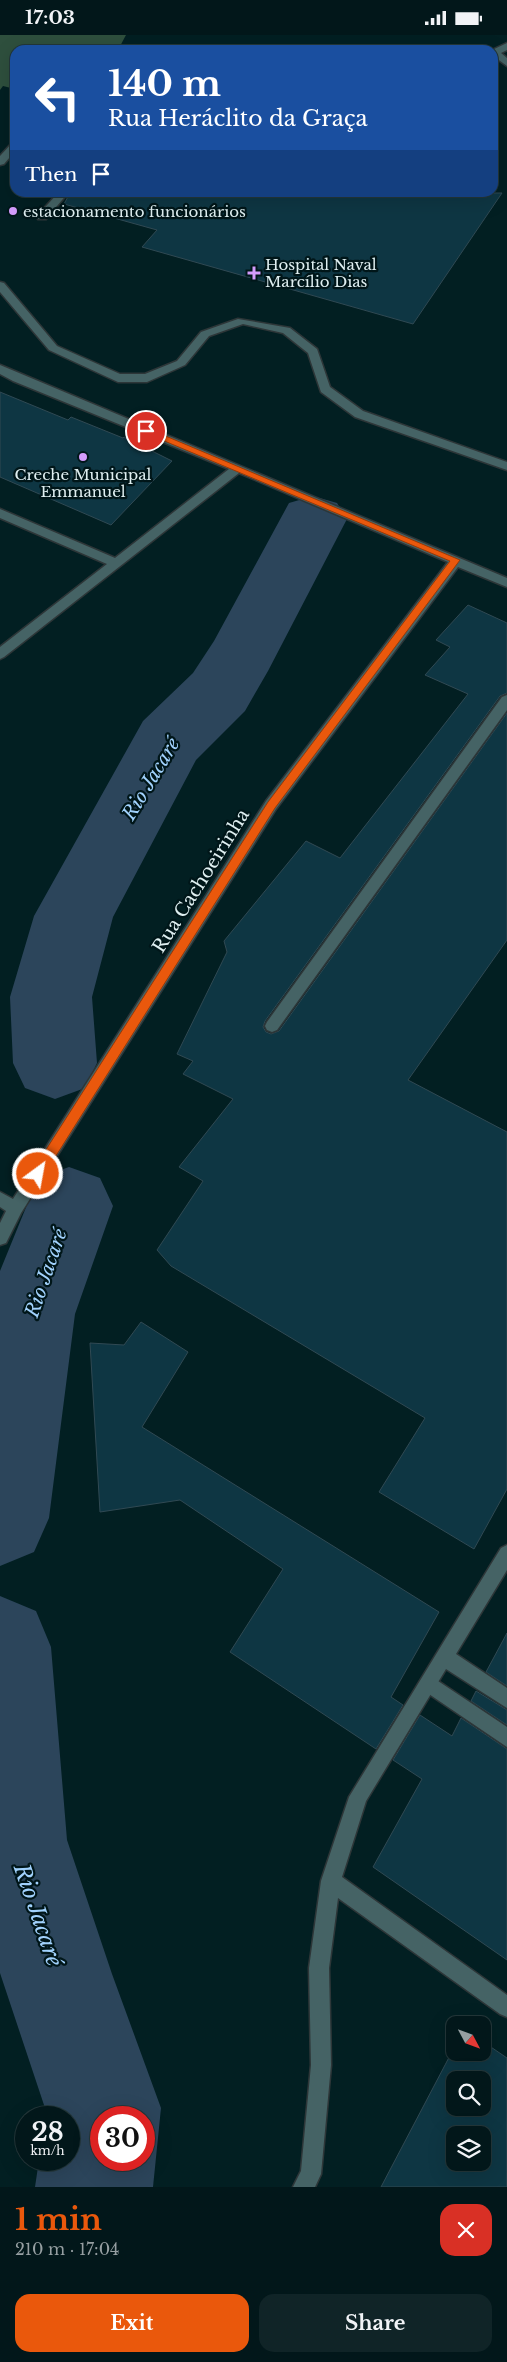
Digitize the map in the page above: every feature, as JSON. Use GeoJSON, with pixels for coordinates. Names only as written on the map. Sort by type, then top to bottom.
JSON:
{"type":"FeatureCollection","features":[{"type":"Feature","properties":{"kind":"street"},"geometry":{"type":"LineString","coordinates":[[0,162],[10,151]]}},
{"type":"Feature","properties":{"kind":"street"},"geometry":{"type":"LineString","coordinates":[[42,217],[60,197]]}},
{"type":"Feature","properties":{"kind":"street"},"geometry":{"type":"LineString","coordinates":[[0,285],[53,348],[118,377],[147,378],[181,363],[205,334],[242,321],[286,330],[313,351],[325,389],[360,414],[507,466]]}},
{"type":"Feature","properties":{"kind":"street"},"geometry":{"type":"LineString","coordinates":[[0,369],[17,378],[238,468],[507,583]]}},
{"type":"Feature","properties":{"kind":"street"},"geometry":{"type":"LineString","coordinates":[[0,654],[238,468]]}},
{"type":"Feature","properties":{"kind":"street"},"geometry":{"type":"LineString","coordinates":[[0,513],[117,563]]}},
{"type":"Feature","properties":{"kind":"street","name":"Rua Cachoeirinha"},"geometry":{"type":"LineString","coordinates":[[0,1238],[16,1208],[271,805],[456,560]]}},
{"type":"Feature","properties":{"kind":"street"},"geometry":{"type":"LineString","coordinates":[[272,1026],[507,700]]}},
{"type":"Feature","properties":{"kind":"street"},"geometry":{"type":"LineString","coordinates":[[0,1199],[16,1208]]}},
{"type":"Feature","properties":{"kind":"street"},"geometry":{"type":"LineString","coordinates":[[303,2187],[311,2174],[321,2065],[319,1968],[331,1881],[358,1797],[445,1658],[507,1554]]}},
{"type":"Feature","properties":{"kind":"street"},"geometry":{"type":"LineString","coordinates":[[445,1658],[507,1699]]}},
{"type":"Feature","properties":{"kind":"street"},"geometry":{"type":"LineString","coordinates":[[428,1684],[507,1738]]}},
{"type":"Feature","properties":{"kind":"street"},"geometry":{"type":"LineString","coordinates":[[331,1881],[507,2007]]}},
{"type":"Feature","properties":{"kind":"green space"},"geometry":{"type":"Polygon","coordinates":[[[0,35],[126,35],[121,45],[10,45],[10,88],[3,86],[0,90],[0,35]]]}},
{"type":"Feature","properties":{"kind":"building"},"geometry":{"type":"Polygon","coordinates":[[[498,193],[502,193],[413,324],[142,247],[157,230],[64,204],[68,197],[498,197],[498,193]]]}},
{"type":"Feature","properties":{"kind":"building","name":"Creche Municipal Emmanuel"},"geometry":{"type":"Polygon","coordinates":[[[0,392],[68,420],[71,417],[124,437],[172,461],[111,525],[0,477],[0,392]]]}},
{"type":"Feature","properties":{"kind":"building"},"geometry":{"type":"Polygon","coordinates":[[[468,605],[507,623],[507,693],[500,696],[265,1021],[263,1027],[266,1032],[271,1034],[279,1031],[507,713],[507,940],[408,1080],[507,1132],[507,1489],[474,1549],[379,1492],[425,1418],[171,1266],[157,1250],[203,1181],[179,1167],[233,1099],[183,1074],[193,1061],[177,1054],[227,952],[224,941],[306,841],[340,858],[468,694],[425,675],[450,647],[436,640],[468,605]]]}},
{"type":"Feature","properties":{"kind":"building"},"geometry":{"type":"Polygon","coordinates":[[[141,1322],[188,1352],[142,1427],[439,1612],[391,1697],[403,1705],[376,1749],[230,1652],[283,1569],[180,1500],[100,1512],[90,1343],[124,1345],[141,1322]]]}},
{"type":"Feature","properties":{"kind":"building"},"geometry":{"type":"Polygon","coordinates":[[[507,1633],[507,1686],[486,1672],[507,1633]]]}},
{"type":"Feature","properties":{"kind":"building"},"geometry":{"type":"Polygon","coordinates":[[[476,1691],[507,1710],[507,1725],[471,1701],[476,1691]]]}},
{"type":"Feature","properties":{"kind":"building"},"geometry":{"type":"Polygon","coordinates":[[[420,1715],[452,1736],[461,1718],[507,1749],[507,1960],[373,1867],[422,1779],[393,1760],[420,1715]]]}},
{"type":"Feature","properties":{"kind":"building"},"geometry":{"type":"Polygon","coordinates":[[[491,2047],[507,2058],[507,2187],[381,2187],[447,2061],[491,2061],[491,2047]]]}},
{"type":"Feature","properties":{"kind":"waterway","name":"Rio Jacaré"},"geometry":{"type":"LineString","coordinates":[[55,1063],[51,997],[74,916],[169,741],[219,692],[243,653],[313,519]]}},
{"type":"Feature","properties":{"kind":"waterway","name":"Rio Jacaré"},"geometry":{"type":"LineString","coordinates":[[0,1518],[29,1314],[69,1206]]}},
{"type":"Feature","properties":{"kind":"waterway","name":"Rio Jacaré"},"geometry":{"type":"LineString","coordinates":[[0,1647],[13,1840],[56,1974],[102,2106]]}},
{"type":"Feature","properties":{"kind":"waterway","name":"Rio Jacaré"},"geometry":{"type":"LineString","coordinates":[[94,2187],[96,2171]]}},
{"type":"Feature","properties":{"kind":"place","name":"estacionamento funcionários"},"geometry":{"type":"Point","coordinates":[13,211]}},
{"type":"Feature","properties":{"kind":"place","name":"Hospital Naval Marcílio Dias"},"geometry":{"type":"Point","coordinates":[254,273]}},
{"type":"Feature","properties":{"kind":"place","name":"Creche Municipal Emmanuel"},"geometry":{"type":"Point","coordinates":[83,457]}},
{"type":"Feature","properties":{"kind":"route"},"geometry":{"type":"LineString","coordinates":[[38,1174],[271,805],[456,560],[146,431]]}}]}
